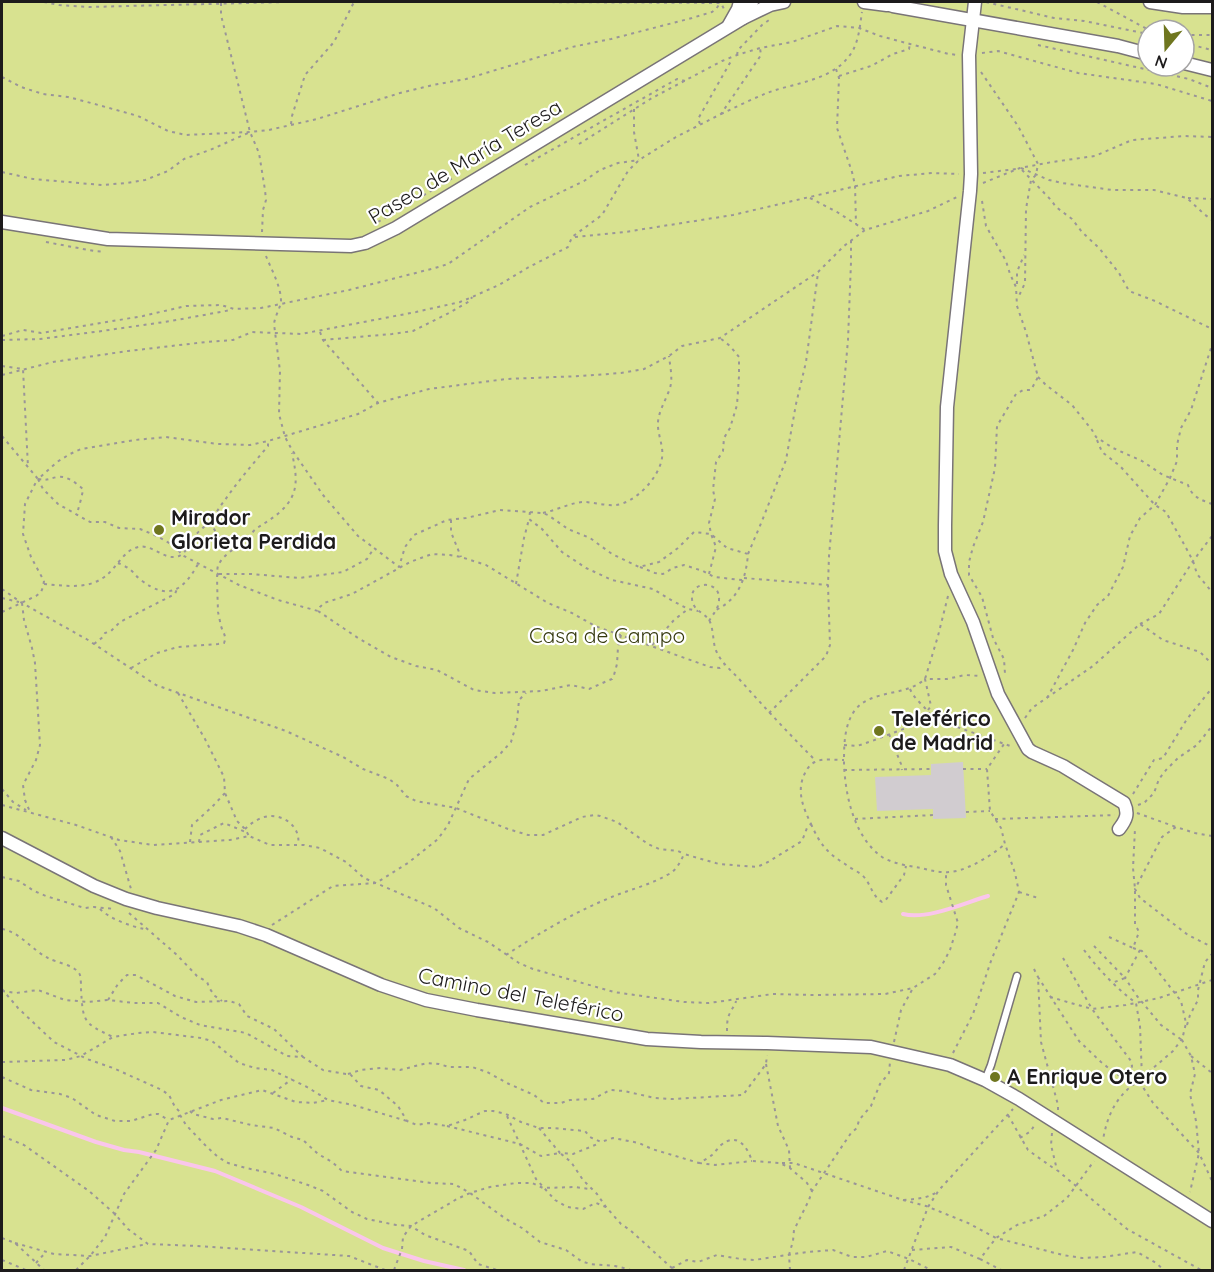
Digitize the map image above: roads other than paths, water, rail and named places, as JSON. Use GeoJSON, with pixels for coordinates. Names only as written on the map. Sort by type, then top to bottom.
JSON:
{"type":"FeatureCollection","features":[{"type":"Feature","properties":{"kind":"street"},"geometry":{"type":"LineString","coordinates":[[729,27],[740,2]]}},
{"type":"Feature","properties":{"kind":"street"},"geometry":{"type":"LineString","coordinates":[[743,18],[752,2]]}},
{"type":"Feature","properties":{"kind":"street"},"geometry":{"type":"LineString","coordinates":[[864,2],[887,4],[1136,51]]}},
{"type":"Feature","properties":{"kind":"street"},"geometry":{"type":"LineString","coordinates":[[975,2],[969,55],[973,189],[947,407],[945,551],[948,567],[973,622],[1002,703],[1028,749],[1063,766],[1128,810],[1126,821],[1119,829]]}},
{"type":"Feature","properties":{"kind":"street"},"geometry":{"type":"LineString","coordinates":[[1149,2],[1212,7]]}},
{"type":"Feature","properties":{"kind":"street","name":"Paseo de María Teresa"},"geometry":{"type":"LineString","coordinates":[[2,222],[108,239],[351,246],[365,243],[396,228],[743,18],[780,3]]}},
{"type":"Feature","properties":{"kind":"street"},"geometry":{"type":"LineString","coordinates":[[1196,66],[1212,70]]}},
{"type":"Feature","properties":{"kind":"street","name":"Camino del Teleférico"},"geometry":{"type":"LineString","coordinates":[[2,838],[94,886],[126,899],[239,926],[266,935],[381,985],[426,1000],[647,1039],[854,1045],[892,1051],[950,1065],[985,1080],[1019,1099],[1212,1221]]}},
{"type":"Feature","properties":{"kind":"lane"},"geometry":{"type":"LineString","coordinates":[[1019,748],[1032,752]]}},
{"type":"Feature","properties":{"kind":"lane"},"geometry":{"type":"LineString","coordinates":[[985,1080],[1017,976]]}},
{"type":"Feature","properties":{"kind":"waterway"},"geometry":{"type":"LineString","coordinates":[[903,914],[935,913],[988,896]]}},
{"type":"Feature","properties":{"kind":"waterway"},"geometry":{"type":"LineString","coordinates":[[2,1108],[96,1142],[215,1171],[301,1207],[383,1248],[464,1270]]}},
{"type":"Feature","properties":{"kind":"place","name":"Mirador Glorieta Perdida"},"geometry":{"type":"Point","coordinates":[159,530]}},
{"type":"Feature","properties":{"kind":"place","name":"Teleférico de Madrid"},"geometry":{"type":"Point","coordinates":[879,731]}},
{"type":"Feature","properties":{"kind":"place","name":"A Enrique Otero"},"geometry":{"type":"Point","coordinates":[995,1077]}},
{"type":"Feature","properties":{"kind":"park label","name":"Casa de Campo"},"geometry":{"type":"Point","coordinates":[607,636]}}]}
